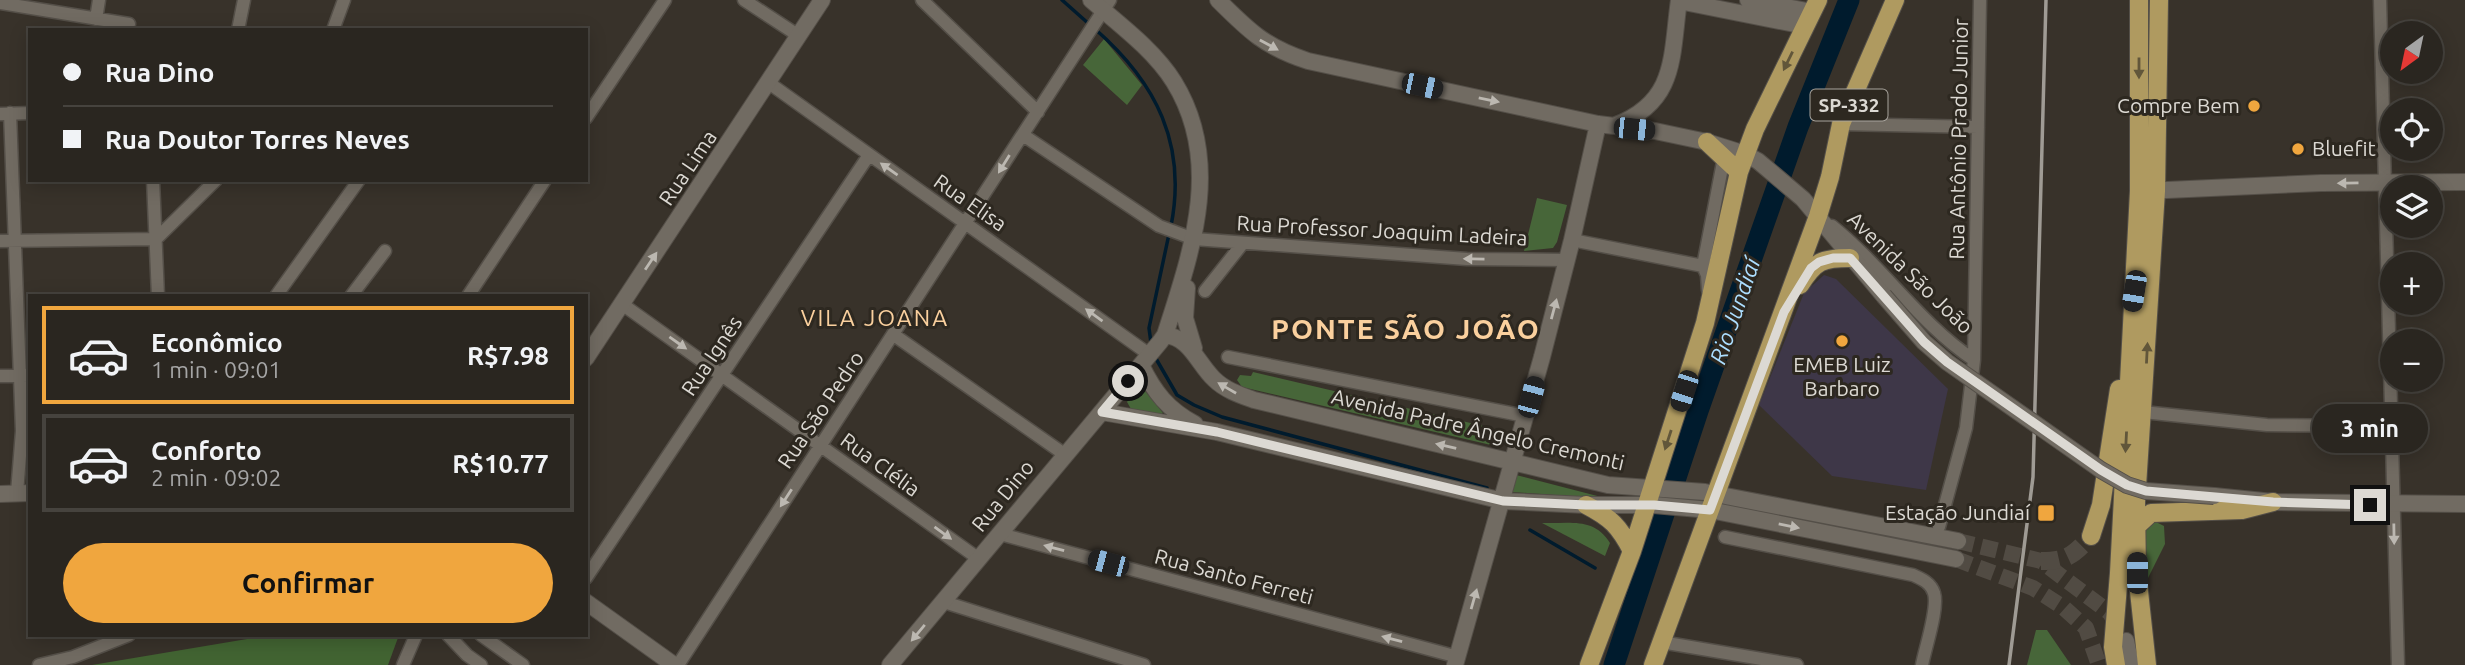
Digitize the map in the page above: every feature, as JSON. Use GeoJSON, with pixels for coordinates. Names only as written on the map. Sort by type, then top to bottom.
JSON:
{"type":"FeatureCollection","features":[{"type":"Feature","properties":{"kind":"main road","name":"Rua Lima"},"geometry":{"type":"LineString","coordinates":[[588,355],[822,0]]}},
{"type":"Feature","properties":{"kind":"main road","name":"Avenida São João"},"geometry":{"type":"LineString","coordinates":[[1218,0],[1255,37],[1293,56],[1606,125],[1655,131],[1707,142],[1752,158],[1803,200],[1818,216],[1850,258],[1924,342],[1947,362],[2101,470],[2127,485],[2146,491],[2273,502],[2465,505]]}},
{"type":"Feature","properties":{"kind":"main road"},"geometry":{"type":"LineString","coordinates":[[1748,0],[1812,12]]}},
{"type":"Feature","properties":{"kind":"main road","name":"SP-332"},"geometry":{"type":"LineString","coordinates":[[1653,665],[1707,501],[1784,312],[1818,216],[1841,124],[1895,0]]}},
{"type":"Feature","properties":{"kind":"main road"},"geometry":{"type":"LineString","coordinates":[[2091,536],[2101,505],[2148,191],[2139,0]]}},
{"type":"Feature","properties":{"kind":"main road"},"geometry":{"type":"LineString","coordinates":[[1457,661],[1606,125],[1637,116],[1648,108],[1668,77],[1679,1],[1812,12]]}},
{"type":"Feature","properties":{"kind":"main road"},"geometry":{"type":"LineString","coordinates":[[2147,665],[2137,573],[2136,502],[2143,412],[2148,191],[2160,1]]}},
{"type":"Feature","properties":{"kind":"main road"},"geometry":{"type":"LineString","coordinates":[[1100,8],[1153,55],[1174,82],[1190,115],[1197,138],[1201,165],[1200,193],[1188,237],[1188,264],[1154,350]]}},
{"type":"Feature","properties":{"kind":"main road"},"geometry":{"type":"LineString","coordinates":[[1589,665],[1654,497],[1705,323],[1739,172],[1752,158],[1755,130],[1812,12]]}},
{"type":"Feature","properties":{"kind":"main road"},"geometry":{"type":"LineString","coordinates":[[1707,142],[1739,172]]}},
{"type":"Feature","properties":{"kind":"main road"},"geometry":{"type":"LineString","coordinates":[[2443,182],[2465,182]]}},
{"type":"Feature","properties":{"kind":"main road"},"geometry":{"type":"LineString","coordinates":[[2148,191],[2380,183]]}},
{"type":"Feature","properties":{"kind":"main road"},"geometry":{"type":"LineString","coordinates":[[1784,312],[1811,268],[1819,262],[1833,258],[1850,258]]}},
{"type":"Feature","properties":{"kind":"main road","name":"Avenida Padre Ângelo Cremonti"},"geometry":{"type":"LineString","coordinates":[[1188,264],[1185,318],[1188,334],[1205,369]]}},
{"type":"Feature","properties":{"kind":"main road"},"geometry":{"type":"LineString","coordinates":[[2116,665],[2113,647],[2134,291]]}},
{"type":"Feature","properties":{"kind":"main road","name":"Avenida Padre Ângelo Cremonti"},"geometry":{"type":"LineString","coordinates":[[1217,432],[1194,424],[1171,409],[1151,385],[1154,350],[1180,339],[1216,381],[1231,391],[1254,400],[1654,497],[1707,501],[1958,541]]}},
{"type":"Feature","properties":{"kind":"main road","name":"Rua Dino"},"geometry":{"type":"LineString","coordinates":[[890,665],[1064,454],[1154,350]]}},
{"type":"Feature","properties":{"kind":"main road","name":"Avenida Padre Ângelo Cremonti"},"geometry":{"type":"LineString","coordinates":[[1102,412],[1217,432],[1503,501],[1586,505],[1654,497]]}},
{"type":"Feature","properties":{"kind":"main road"},"geometry":{"type":"LineString","coordinates":[[0,494],[24,493]]}},
{"type":"Feature","properties":{"kind":"main road","name":"Avenida Padre Ângelo Cremonti"},"geometry":{"type":"LineString","coordinates":[[1707,501],[1956,559]]}},
{"type":"Feature","properties":{"kind":"main road"},"geometry":{"type":"LineString","coordinates":[[2137,526],[2151,513],[2242,510],[2273,502]]}},
{"type":"Feature","properties":{"kind":"main road"},"geometry":{"type":"LineString","coordinates":[[1586,505],[1609,518],[1621,530],[1632,551]]}},
{"type":"Feature","properties":{"kind":"main road"},"geometry":{"type":"LineString","coordinates":[[588,603],[676,665]]}},
{"type":"Feature","properties":{"kind":"main road"},"geometry":{"type":"LineString","coordinates":[[2126,641],[2131,665]]}},
{"type":"Feature","properties":{"kind":"street"},"geometry":{"type":"LineString","coordinates":[[96,19],[99,0]]}},
{"type":"Feature","properties":{"kind":"street"},"geometry":{"type":"LineString","coordinates":[[238,28],[244,0]]}},
{"type":"Feature","properties":{"kind":"street"},"geometry":{"type":"LineString","coordinates":[[333,28],[344,0]]}},
{"type":"Feature","properties":{"kind":"street"},"geometry":{"type":"LineString","coordinates":[[588,115],[665,0]]}},
{"type":"Feature","properties":{"kind":"street"},"geometry":{"type":"LineString","coordinates":[[744,0],[799,36]]}},
{"type":"Feature","properties":{"kind":"street"},"geometry":{"type":"LineString","coordinates":[[922,0],[1038,112]]}},
{"type":"Feature","properties":{"kind":"street","name":"Rua Antônio Prado Junior"},"geometry":{"type":"LineString","coordinates":[[1939,527],[1966,428],[1974,360],[1980,0]]}},
{"type":"Feature","properties":{"kind":"street"},"geometry":{"type":"LineString","coordinates":[[2380,0],[2385,175]]}},
{"type":"Feature","properties":{"kind":"street"},"geometry":{"type":"LineString","coordinates":[[0,3],[130,24]]}},
{"type":"Feature","properties":{"kind":"street","name":"Rua São Pedro"},"geometry":{"type":"LineString","coordinates":[[676,665],[967,224],[1081,45],[1100,8]]}},
{"type":"Feature","properties":{"kind":"street","name":"Rua Elisa"},"geometry":{"type":"LineString","coordinates":[[769,83],[967,224],[1154,350]]}},
{"type":"Feature","properties":{"kind":"street"},"geometry":{"type":"LineString","coordinates":[[24,493],[24,375],[5,113],[28,113]]}},
{"type":"Feature","properties":{"kind":"street"},"geometry":{"type":"LineString","coordinates":[[1841,124],[1978,127]]}},
{"type":"Feature","properties":{"kind":"street","name":"Rua Professor Joaquim Ladeira"},"geometry":{"type":"LineString","coordinates":[[1023,135],[1159,226],[1188,237],[1467,259],[1567,260]]}},
{"type":"Feature","properties":{"kind":"street","name":"Rua Ignês"},"geometry":{"type":"LineString","coordinates":[[588,575],[869,155]]}},
{"type":"Feature","properties":{"kind":"street"},"geometry":{"type":"LineString","coordinates":[[1705,323],[1708,289],[1703,266],[1724,157]]}},
{"type":"Feature","properties":{"kind":"street"},"geometry":{"type":"LineString","coordinates":[[153,182],[158,294]]}},
{"type":"Feature","properties":{"kind":"street"},"geometry":{"type":"LineString","coordinates":[[0,241],[156,239],[214,182]]}},
{"type":"Feature","properties":{"kind":"street"},"geometry":{"type":"LineString","coordinates":[[277,294],[358,182]]}},
{"type":"Feature","properties":{"kind":"street"},"geometry":{"type":"LineString","coordinates":[[469,294],[544,182]]}},
{"type":"Feature","properties":{"kind":"street","name":"Avenida São João"},"geometry":{"type":"LineString","coordinates":[[1818,216],[1874,264],[1950,344],[1974,360]]}},
{"type":"Feature","properties":{"kind":"street"},"geometry":{"type":"LineString","coordinates":[[2387,238],[2398,665]]}},
{"type":"Feature","properties":{"kind":"street"},"geometry":{"type":"LineString","coordinates":[[1572,240],[1703,266]]}},
{"type":"Feature","properties":{"kind":"street"},"geometry":{"type":"LineString","coordinates":[[1205,291],[1242,243]]}},
{"type":"Feature","properties":{"kind":"street"},"geometry":{"type":"LineString","coordinates":[[353,294],[385,251]]}},
{"type":"Feature","properties":{"kind":"street","name":"Rua Clélia"},"geometry":{"type":"LineString","coordinates":[[622,304],[979,559]]}},
{"type":"Feature","properties":{"kind":"street"},"geometry":{"type":"LineString","coordinates":[[894,335],[1064,454]]}},
{"type":"Feature","properties":{"kind":"street"},"geometry":{"type":"LineString","coordinates":[[1227,357],[1525,416]]}},
{"type":"Feature","properties":{"kind":"street"},"geometry":{"type":"LineString","coordinates":[[0,376],[24,375]]}},
{"type":"Feature","properties":{"kind":"street"},"geometry":{"type":"LineString","coordinates":[[2143,412],[2267,425],[2392,426]]}},
{"type":"Feature","properties":{"kind":"street","name":"Rua Santo Ferreti"},"geometry":{"type":"LineString","coordinates":[[1000,534],[1457,661]]}},
{"type":"Feature","properties":{"kind":"street"},"geometry":{"type":"LineString","coordinates":[[1725,537],[1913,575],[1927,581],[1934,591],[1935,602],[1922,665]]}},
{"type":"Feature","properties":{"kind":"street"},"geometry":{"type":"LineString","coordinates":[[944,602],[1144,665]]}},
{"type":"Feature","properties":{"kind":"street"},"geometry":{"type":"LineString","coordinates":[[402,665],[415,637]]}},
{"type":"Feature","properties":{"kind":"street"},"geometry":{"type":"LineString","coordinates":[[450,637],[481,665]]}},
{"type":"Feature","properties":{"kind":"street"},"geometry":{"type":"LineString","coordinates":[[484,637],[523,665]]}},
{"type":"Feature","properties":{"kind":"street"},"geometry":{"type":"LineString","coordinates":[[39,665],[73,657],[114,638]]}},
{"type":"Feature","properties":{"kind":"street"},"geometry":{"type":"LineString","coordinates":[[1661,642],[1719,659],[1797,665]]}},
{"type":"Feature","properties":{"kind":"shaded area","name":"EMEB Luiz Barbaro"},"geometry":{"type":"Polygon","coordinates":[[[1824,275],[1836,279],[1948,389],[1926,490],[1832,476],[1759,405],[1804,293],[1824,275]]]}},
{"type":"Feature","properties":{"kind":"green space"},"geometry":{"type":"Polygon","coordinates":[[[1104,39],[1142,85],[1127,105],[1083,65],[1104,39]]]}},
{"type":"Feature","properties":{"kind":"green space"},"geometry":{"type":"Polygon","coordinates":[[[1537,198],[1567,205],[1553,248],[1524,251],[1537,198]]]}},
{"type":"Feature","properties":{"kind":"green space"},"geometry":{"type":"Polygon","coordinates":[[[1253,372],[1492,428],[1499,436],[1498,441],[1491,445],[1242,387],[1237,380],[1240,375],[1251,376],[1253,372]]]}},
{"type":"Feature","properties":{"kind":"green space"},"geometry":{"type":"Polygon","coordinates":[[[1141,386],[1163,413],[1158,416],[1131,409],[1127,402],[1136,388],[1141,386]]]}},
{"type":"Feature","properties":{"kind":"green space"},"geometry":{"type":"Polygon","coordinates":[[[1516,475],[1609,499],[1512,492],[1516,475]]]}},
{"type":"Feature","properties":{"kind":"green space"},"geometry":{"type":"Polygon","coordinates":[[[2156,522],[2164,526],[2165,544],[2148,578],[2144,538],[2147,528],[2156,522]]]}},
{"type":"Feature","properties":{"kind":"green space"},"geometry":{"type":"Polygon","coordinates":[[[1542,523],[1572,523],[1597,529],[1610,543],[1605,556],[1542,523]]]}},
{"type":"Feature","properties":{"kind":"green space"},"geometry":{"type":"Polygon","coordinates":[[[2036,630],[2047,630],[2071,665],[2027,665],[2036,630]]]}},
{"type":"Feature","properties":{"kind":"green space"},"geometry":{"type":"Polygon","coordinates":[[[259,637],[398,637],[388,665],[92,665],[259,637]]]}},
{"type":"Feature","properties":{"kind":"waterway"},"geometry":{"type":"LineString","coordinates":[[1062,0],[1089,24]]}},
{"type":"Feature","properties":{"kind":"waterway","name":"Rio Jundiaí"},"geometry":{"type":"LineString","coordinates":[[1614,665],[1698,411],[1798,127],[1849,0]]}},
{"type":"Feature","properties":{"kind":"waterway"},"geometry":{"type":"LineString","coordinates":[[1095,29],[1135,71],[1151,94],[1162,117],[1175,169],[1171,226]]}},
{"type":"Feature","properties":{"kind":"waterway"},"geometry":{"type":"LineString","coordinates":[[1151,343],[1149,328],[1169,234]]}},
{"type":"Feature","properties":{"kind":"waterway"},"geometry":{"type":"LineString","coordinates":[[1155,357],[1177,395],[1222,417],[1487,488]]}},
{"type":"Feature","properties":{"kind":"waterway"},"geometry":{"type":"LineString","coordinates":[[1530,530],[1595,568]]}},
{"type":"Feature","properties":{"kind":"tunnel"},"geometry":{"type":"LineString","coordinates":[[2041,561],[2069,556],[2091,536]]}},
{"type":"Feature","properties":{"kind":"tunnel"},"geometry":{"type":"LineString","coordinates":[[1958,541],[2041,561],[2110,613],[2118,627]]}},
{"type":"Feature","properties":{"kind":"tunnel"},"geometry":{"type":"LineString","coordinates":[[1956,559],[2033,588],[2063,607],[2086,628],[2099,665]]}},
{"type":"Feature","properties":{"kind":"railway"},"geometry":{"type":"LineString","coordinates":[[2009,665],[2033,477],[2046,0]]}},
{"type":"Feature","properties":{"kind":"place","name":"Compre Bem"},"geometry":{"type":"Point","coordinates":[2254,106]}},
{"type":"Feature","properties":{"kind":"place","name":"Bluefit"},"geometry":{"type":"Point","coordinates":[2298,149]}},
{"type":"Feature","properties":{"kind":"place","name":"EMEB Luiz Barbaro"},"geometry":{"type":"Point","coordinates":[1842,341]}},
{"type":"Feature","properties":{"kind":"place","name":"Estação Jundiaí"},"geometry":{"type":"Point","coordinates":[2046,513]}},
{"type":"Feature","properties":{"kind":"district","name":"VILA JOANA"},"geometry":{"type":"Point","coordinates":[875,318]}},
{"type":"Feature","properties":{"kind":"district","name":"PONTE SÃO JOÃO"},"geometry":{"type":"Point","coordinates":[1406,329]}},
{"type":"Feature","properties":{"kind":"route"},"geometry":{"type":"LineString","coordinates":[[1128,381],[1102,412],[1217,432],[1503,501],[1654,505],[1710,510],[1784,312],[1811,268],[1819,262],[1833,258],[1850,258],[1924,342],[1947,362],[2101,470],[2127,485],[2146,491],[2273,502],[2370,505]]}}]}
